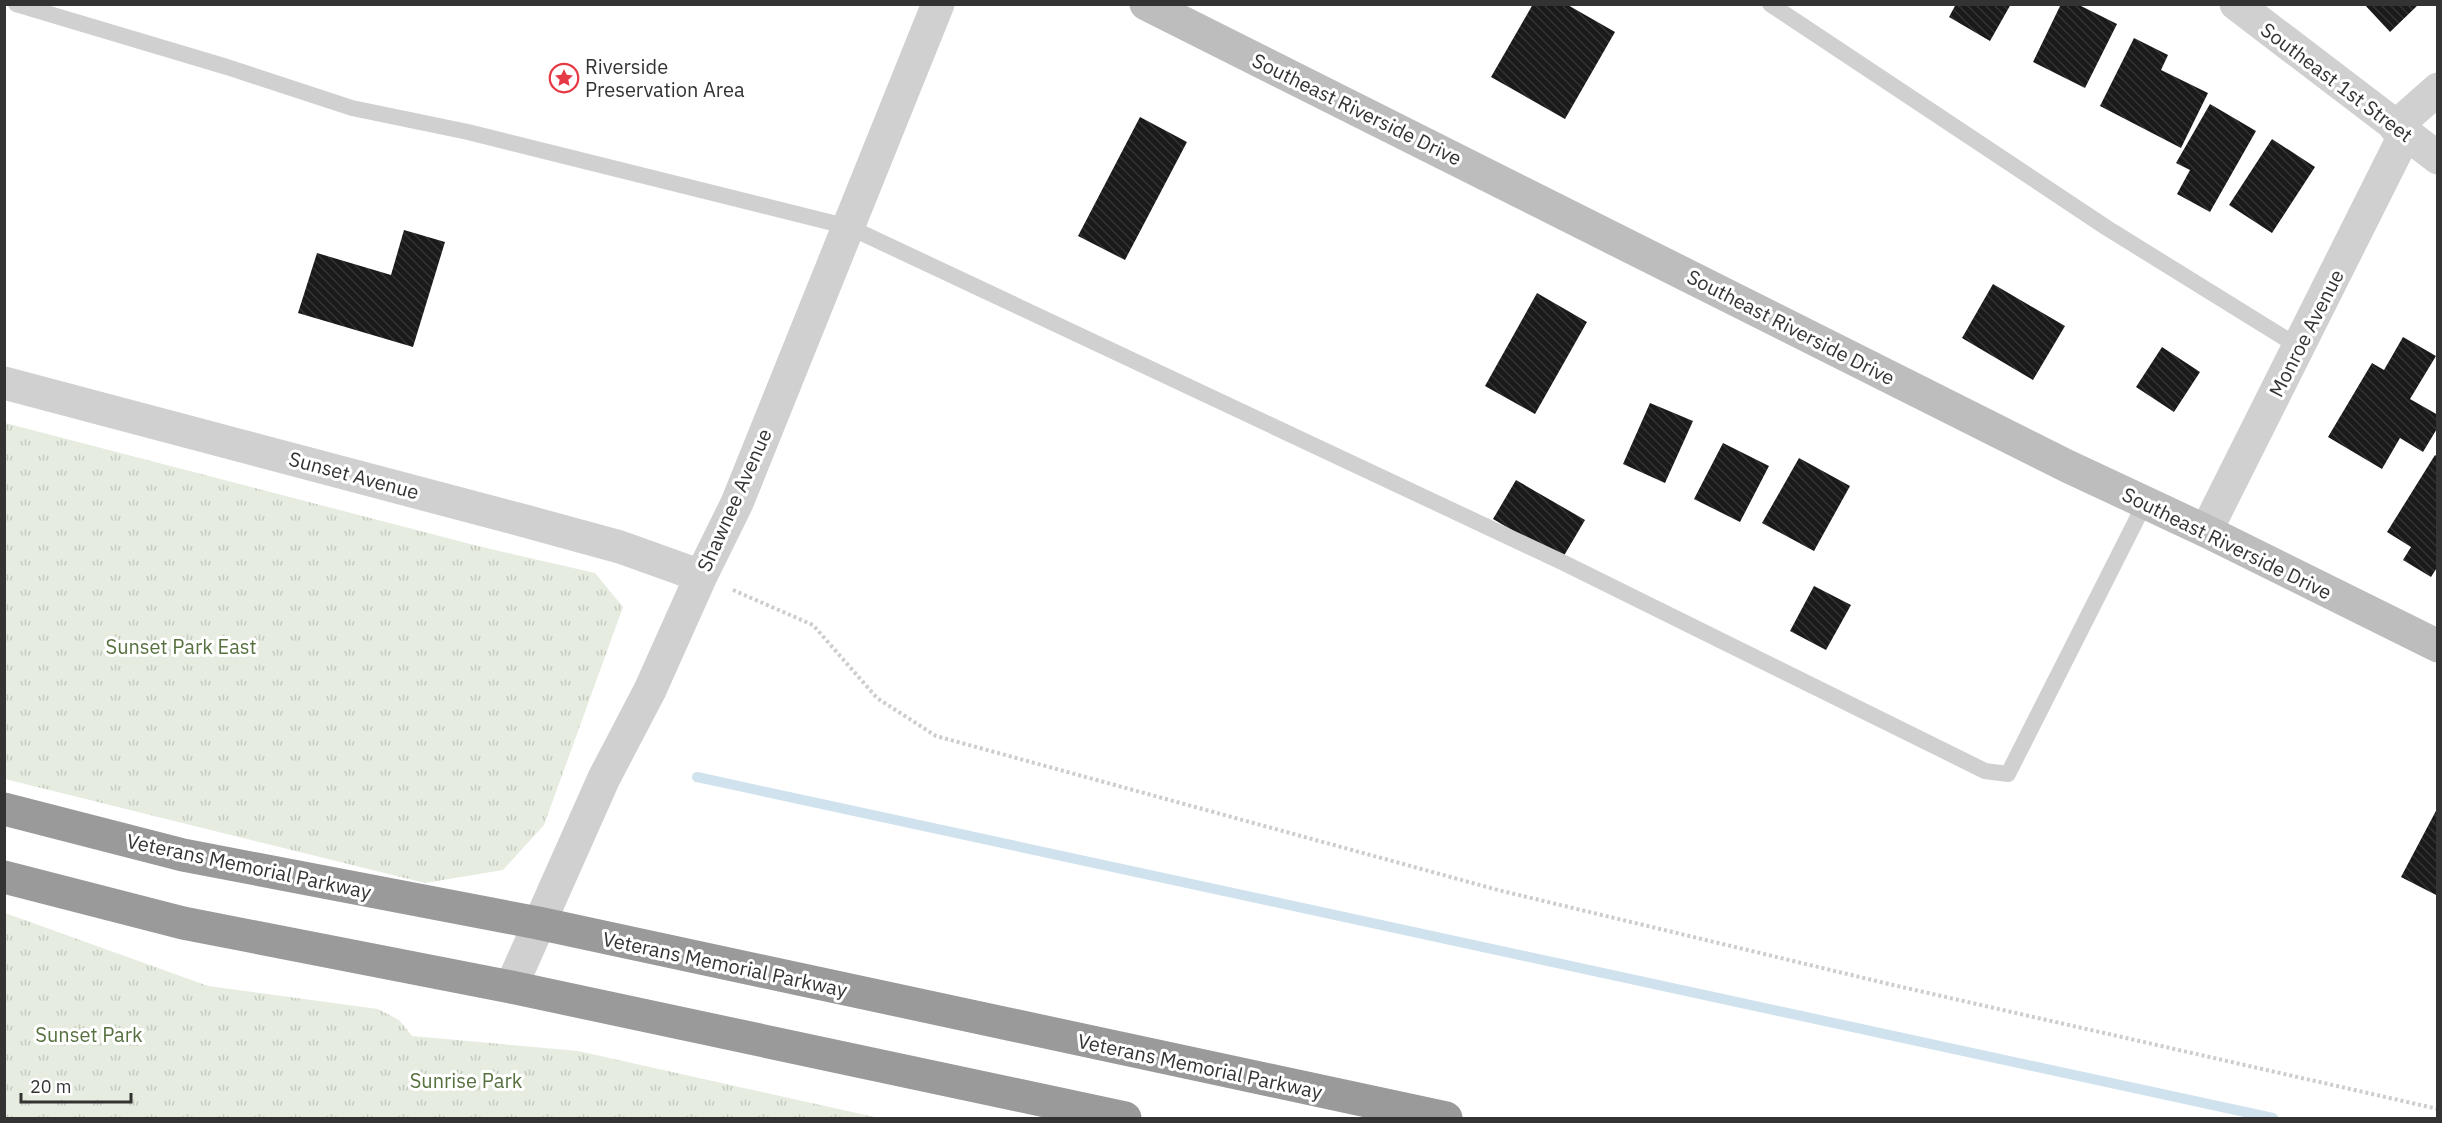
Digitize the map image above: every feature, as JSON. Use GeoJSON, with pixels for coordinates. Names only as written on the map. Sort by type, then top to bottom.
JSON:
{"type":"FeatureCollection","features":[{"type":"Feature","properties":{"kind":"highway","name":"Veterans Memorial Parkway"},"geometry":{"type":"LineString","coordinates":[[4,809],[183,855],[538,923],[1446,1119]]}},
{"type":"Feature","properties":{"kind":"highway"},"geometry":{"type":"LineString","coordinates":[[4,878],[183,923],[511,987],[1125,1119]]}},
{"type":"Feature","properties":{"kind":"street","name":"Shawnee Avenue"},"geometry":{"type":"LineString","coordinates":[[511,987],[604,778],[650,690],[701,576],[737,503],[938,4]]}},
{"type":"Feature","properties":{"kind":"street","name":"Southeast Riverside Drive"},"geometry":{"type":"LineString","coordinates":[[1146,4],[2067,466],[2206,531],[2438,646]]}},
{"type":"Feature","properties":{"kind":"street","name":"Southeast 1st Street"},"geometry":{"type":"LineString","coordinates":[[2236,4],[2438,159]]}},
{"type":"Feature","properties":{"kind":"street","name":"Monroe Avenue"},"geometry":{"type":"LineString","coordinates":[[2206,531],[2299,347],[2400,131],[2438,89]]}},
{"type":"Feature","properties":{"kind":"street","name":"Sunset Avenue"},"geometry":{"type":"LineString","coordinates":[[4,383],[525,520],[620,547],[701,576]]}},
{"type":"Feature","properties":{"kind":"lane"},"geometry":{"type":"LineString","coordinates":[[16,4],[352,108],[468,132],[849,227],[1562,562],[1984,771],[2008,774],[2145,503]]}},
{"type":"Feature","properties":{"kind":"lane"},"geometry":{"type":"LineString","coordinates":[[1770,4],[2107,228],[2299,347]]}},
{"type":"Feature","properties":{"kind":"path"},"geometry":{"type":"LineString","coordinates":[[701,576],[813,625],[877,698],[936,736],[1498,890],[1917,990],[2438,1108]]}},
{"type":"Feature","properties":{"kind":"green space","name":"Sunset Park East"},"geometry":{"type":"Polygon","coordinates":[[[5,423],[478,546],[595,573],[623,607],[544,825],[503,870],[425,883],[5,779],[5,423]]]}},
{"type":"Feature","properties":{"kind":"green space","name":"Sunset Park"},"geometry":{"type":"Polygon","coordinates":[[[5,913],[208,986],[378,1009],[399,1020],[412,1036],[578,1051],[879,1118],[5,1118],[5,913]]]}},
{"type":"Feature","properties":{"kind":"building"},"geometry":{"type":"Polygon","coordinates":[[[1533,4],[1566,4],[1615,32],[1565,119],[1491,77],[1533,4]]]}},
{"type":"Feature","properties":{"kind":"building"},"geometry":{"type":"Polygon","coordinates":[[[1956,4],[2011,4],[1990,41],[1949,17],[1956,4]]]}},
{"type":"Feature","properties":{"kind":"building"},"geometry":{"type":"Polygon","coordinates":[[[2061,4],[2077,4],[2117,24],[2085,88],[2033,62],[2061,4]]]}},
{"type":"Feature","properties":{"kind":"building"},"geometry":{"type":"Polygon","coordinates":[[[2364,4],[2419,4],[2390,32],[2364,4]]]}},
{"type":"Feature","properties":{"kind":"building"},"geometry":{"type":"Polygon","coordinates":[[[2134,38],[2168,55],[2161,70],[2208,93],[2181,148],[2100,106],[2134,38]]]}},
{"type":"Feature","properties":{"kind":"building"},"geometry":{"type":"Polygon","coordinates":[[[2210,104],[2256,131],[2210,212],[2177,194],[2190,170],[2176,163],[2210,104]]]}},
{"type":"Feature","properties":{"kind":"building"},"geometry":{"type":"Polygon","coordinates":[[[1140,117],[1187,142],[1125,260],[1078,236],[1140,117]]]}},
{"type":"Feature","properties":{"kind":"building"},"geometry":{"type":"Polygon","coordinates":[[[2272,139],[2315,167],[2272,233],[2229,205],[2272,139]]]}},
{"type":"Feature","properties":{"kind":"building"},"geometry":{"type":"Polygon","coordinates":[[[404,230],[445,242],[413,347],[298,313],[317,253],[391,275],[404,230]]]}},
{"type":"Feature","properties":{"kind":"building"},"geometry":{"type":"Polygon","coordinates":[[[1993,284],[2065,326],[2033,380],[1962,338],[1993,284]]]}},
{"type":"Feature","properties":{"kind":"building"},"geometry":{"type":"Polygon","coordinates":[[[1537,293],[1587,322],[1535,414],[1485,386],[1537,293]]]}},
{"type":"Feature","properties":{"kind":"building"},"geometry":{"type":"Polygon","coordinates":[[[2403,337],[2436,356],[2410,399],[2438,415],[2438,427],[2423,452],[2400,438],[2382,469],[2328,437],[2372,363],[2384,370],[2403,337]]]}},
{"type":"Feature","properties":{"kind":"building"},"geometry":{"type":"Polygon","coordinates":[[[2162,347],[2200,372],[2174,412],[2136,387],[2162,347]]]}},
{"type":"Feature","properties":{"kind":"building"},"geometry":{"type":"Polygon","coordinates":[[[1650,403],[1693,421],[1665,483],[1623,464],[1650,403]]]}},
{"type":"Feature","properties":{"kind":"building"},"geometry":{"type":"Polygon","coordinates":[[[1723,443],[1769,466],[1740,522],[1694,499],[1723,443]]]}},
{"type":"Feature","properties":{"kind":"building"},"geometry":{"type":"Polygon","coordinates":[[[2435,455],[2438,457],[2438,566],[2431,577],[2403,560],[2411,547],[2387,532],[2435,455]]]}},
{"type":"Feature","properties":{"kind":"building"},"geometry":{"type":"Polygon","coordinates":[[[1799,458],[1850,486],[1814,551],[1762,523],[1799,458]]]}},
{"type":"Feature","properties":{"kind":"building"},"geometry":{"type":"Polygon","coordinates":[[[1516,480],[1585,520],[1562,559],[1493,519],[1516,480]]]}},
{"type":"Feature","properties":{"kind":"building"},"geometry":{"type":"Polygon","coordinates":[[[1814,586],[1851,605],[1826,650],[1790,631],[1814,586]]]}},
{"type":"Feature","properties":{"kind":"building"},"geometry":{"type":"Polygon","coordinates":[[[2438,807],[2438,896],[2401,877],[2438,807]]]}},
{"type":"Feature","properties":{"kind":"waterway"},"geometry":{"type":"LineString","coordinates":[[697,777],[2273,1118]]}},
{"type":"Feature","properties":{"kind":"place","name":"Riverside Preservation Area"},"geometry":{"type":"Point","coordinates":[564,78]}},
{"type":"Feature","properties":{"kind":"park label","name":"Sunrise Park"},"geometry":{"type":"Point","coordinates":[466,1080]}}]}
